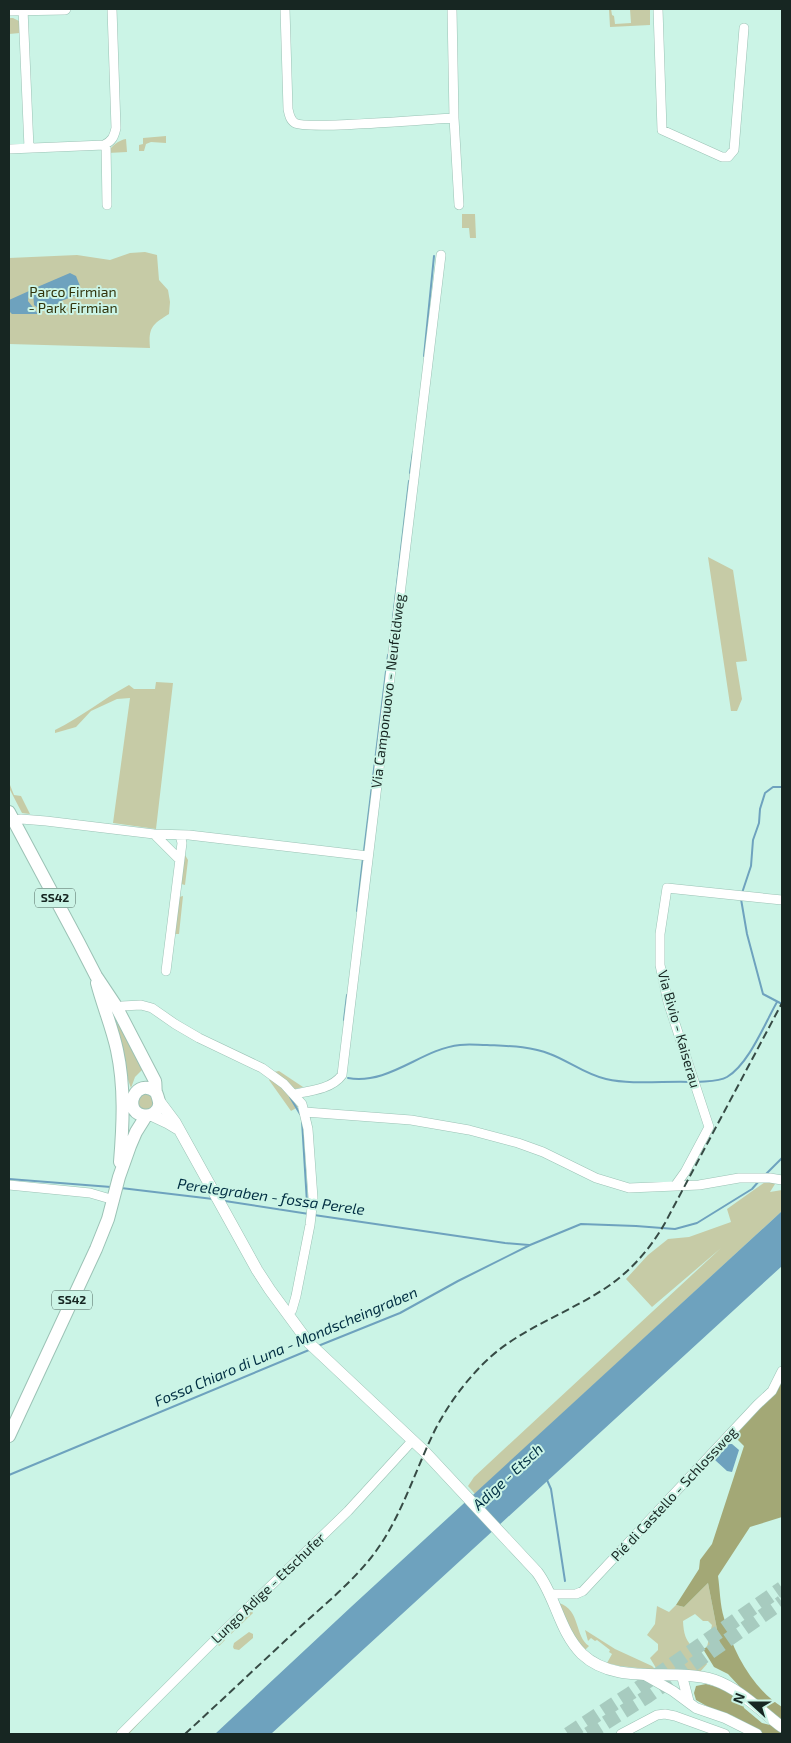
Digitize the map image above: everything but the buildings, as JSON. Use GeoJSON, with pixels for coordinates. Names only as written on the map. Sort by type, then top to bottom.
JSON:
{"type":"FeatureCollection","features":[{"type":"Feature","properties":{"kind":"main road"},"geometry":{"type":"LineString","coordinates":[[9,10],[65,9]]}},
{"type":"Feature","properties":{"kind":"main road","name":"SS42"},"geometry":{"type":"LineString","coordinates":[[9,1436],[96,1249],[117,1184],[126,1137],[144,1114],[158,1109],[155,1081],[116,1006],[96,976],[10,818]]}},
{"type":"Feature","properties":{"kind":"main road","name":"SS42"},"geometry":{"type":"LineString","coordinates":[[96,976],[112,1029],[120,1068],[122,1129],[117,1184]]}},
{"type":"Feature","properties":{"kind":"main road","name":"SS42"},"geometry":{"type":"LineString","coordinates":[[120,1068],[133,1096],[132,1102],[144,1114]]}},
{"type":"Feature","properties":{"kind":"main road"},"geometry":{"type":"LineString","coordinates":[[133,1096],[136,1091],[142,1088],[150,1088],[158,1097],[181,1132],[257,1270],[309,1343],[413,1440],[537,1572],[551,1594],[566,1634],[584,1656],[598,1665],[614,1671],[713,1680],[735,1691],[782,1727]]}},
{"type":"Feature","properties":{"kind":"main road"},"geometry":{"type":"LineString","coordinates":[[144,1114],[168,1123],[181,1132]]}},
{"type":"Feature","properties":{"kind":"street"},"geometry":{"type":"LineString","coordinates":[[23,9],[29,148]]}},
{"type":"Feature","properties":{"kind":"street"},"geometry":{"type":"LineString","coordinates":[[9,149],[104,146],[111,142],[116,128],[112,9]]}},
{"type":"Feature","properties":{"kind":"street"},"geometry":{"type":"LineString","coordinates":[[285,9],[288,109],[290,118],[296,123],[326,125],[454,118]]}},
{"type":"Feature","properties":{"kind":"street"},"geometry":{"type":"LineString","coordinates":[[452,9],[454,118],[459,205]]}},
{"type":"Feature","properties":{"kind":"street"},"geometry":{"type":"LineString","coordinates":[[658,9],[662,130],[722,157],[728,157],[734,150],[744,28]]}},
{"type":"Feature","properties":{"kind":"street"},"geometry":{"type":"LineString","coordinates":[[106,144],[107,205]]}},
{"type":"Feature","properties":{"kind":"street","name":"Via Camponuovo - Neufeldweg"},"geometry":{"type":"LineString","coordinates":[[294,1094],[329,1085],[337,1081],[342,1075],[365,856],[441,255]]}},
{"type":"Feature","properties":{"kind":"street"},"geometry":{"type":"LineString","coordinates":[[10,818],[365,856]]}},
{"type":"Feature","properties":{"kind":"street"},"geometry":{"type":"LineString","coordinates":[[154,834],[179,859]]}},
{"type":"Feature","properties":{"kind":"street"},"geometry":{"type":"LineString","coordinates":[[166,970],[182,843],[180,835]]}},
{"type":"Feature","properties":{"kind":"street","name":"Via Bivio - Kaiserau"},"geometry":{"type":"LineString","coordinates":[[675,1186],[685,1172],[709,1127],[668,1002],[660,965],[660,934],[667,888],[782,900]]}},
{"type":"Feature","properties":{"kind":"street"},"geometry":{"type":"LineString","coordinates":[[122,1006],[141,1005],[152,1008],[199,1038],[262,1068],[294,1094],[302,1104],[308,1129],[312,1189],[311,1216],[296,1296],[292,1310],[288,1314]]}},
{"type":"Feature","properties":{"kind":"street"},"geometry":{"type":"LineString","coordinates":[[305,1112],[438,1123],[518,1142],[596,1178],[629,1188],[699,1185],[729,1179],[753,1177],[782,1180]]}},
{"type":"Feature","properties":{"kind":"street"},"geometry":{"type":"LineString","coordinates":[[9,1185],[90,1193],[117,1184]]}},
{"type":"Feature","properties":{"kind":"street","name":"Pié di Castello - Schlossweg"},"geometry":{"type":"LineString","coordinates":[[551,1594],[576,1594],[584,1591],[772,1391],[782,1371]]}},
{"type":"Feature","properties":{"kind":"street","name":"Lungo Adige - Etschufer"},"geometry":{"type":"LineString","coordinates":[[121,1734],[348,1511],[413,1440]]}},
{"type":"Feature","properties":{"kind":"street"},"geometry":{"type":"LineString","coordinates":[[642,1674],[673,1691],[689,1704],[757,1734]]}},
{"type":"Feature","properties":{"kind":"street"},"geometry":{"type":"LineString","coordinates":[[673,1691],[677,1676]]}},
{"type":"Feature","properties":{"kind":"street"},"geometry":{"type":"LineString","coordinates":[[677,1676],[689,1704]]}},
{"type":"Feature","properties":{"kind":"street"},"geometry":{"type":"LineString","coordinates":[[684,1690],[694,1677]]}},
{"type":"Feature","properties":{"kind":"street"},"geometry":{"type":"LineString","coordinates":[[621,1734],[657,1715],[665,1714],[725,1734]]}},
{"type":"Feature","properties":{"kind":"green space"},"geometry":{"type":"Polygon","coordinates":[[[609,9],[611,9],[614,16],[615,24],[631,23],[630,9],[650,9],[650,25],[610,27],[609,9]]]}},
{"type":"Feature","properties":{"kind":"green space"},"geometry":{"type":"Polygon","coordinates":[[[9,18],[19,21],[20,33],[9,34],[9,18]]]}},
{"type":"Feature","properties":{"kind":"green space"},"geometry":{"type":"Polygon","coordinates":[[[166,136],[166,143],[151,142],[146,144],[144,151],[139,151],[139,145],[143,144],[143,138],[166,136]]]}},
{"type":"Feature","properties":{"kind":"green space"},"geometry":{"type":"Polygon","coordinates":[[[126,139],[127,152],[108,153],[115,144],[126,139]]]}},
{"type":"Feature","properties":{"kind":"green space"},"geometry":{"type":"Polygon","coordinates":[[[462,214],[475,214],[476,238],[470,238],[469,228],[462,228],[462,214]]]}},
{"type":"Feature","properties":{"kind":"green space","name":"Parco Firmian - Park Firmian"},"geometry":{"type":"Polygon","coordinates":[[[145,252],[157,255],[159,280],[168,290],[170,302],[169,314],[155,324],[151,331],[150,348],[9,344],[9,258],[77,255],[110,260],[130,253],[145,252]]]}},
{"type":"Feature","properties":{"kind":"green space"},"geometry":{"type":"Polygon","coordinates":[[[708,557],[733,570],[747,661],[736,662],[742,699],[737,711],[731,711],[708,557]]]}},
{"type":"Feature","properties":{"kind":"green space"},"geometry":{"type":"Polygon","coordinates":[[[156,682],[173,683],[156,829],[113,823],[130,698],[117,699],[91,711],[76,727],[55,733],[55,730],[129,685],[134,689],[155,689],[156,682]]]}},
{"type":"Feature","properties":{"kind":"green space"},"geometry":{"type":"Polygon","coordinates":[[[10,785],[14,795],[21,796],[30,814],[22,813],[9,788],[10,785]]]}},
{"type":"Feature","properties":{"kind":"green space"},"geometry":{"type":"Polygon","coordinates":[[[185,855],[188,860],[185,885],[181,884],[185,855]]]}},
{"type":"Feature","properties":{"kind":"green space"},"geometry":{"type":"Polygon","coordinates":[[[183,896],[179,934],[174,934],[179,897],[183,896]]]}},
{"type":"Feature","properties":{"kind":"green space"},"geometry":{"type":"Polygon","coordinates":[[[119,1023],[143,1069],[135,1077],[131,1088],[125,1071],[116,1025],[119,1023]]]}},
{"type":"Feature","properties":{"kind":"green space"},"geometry":{"type":"Polygon","coordinates":[[[279,1071],[303,1087],[295,1089],[274,1072],[279,1071]]]}},
{"type":"Feature","properties":{"kind":"green space"},"geometry":{"type":"Polygon","coordinates":[[[273,1078],[292,1097],[298,1107],[291,1111],[269,1080],[273,1078]]]}},
{"type":"Feature","properties":{"kind":"green space"},"geometry":{"type":"Polygon","coordinates":[[[146,1094],[154,1102],[146,1110],[138,1102],[146,1094]]]}},
{"type":"Feature","properties":{"kind":"green space"},"geometry":{"type":"Polygon","coordinates":[[[768,1180],[775,1184],[770,1192],[782,1190],[782,1211],[475,1494],[468,1486],[474,1477],[721,1248],[652,1307],[626,1279],[648,1255],[668,1239],[689,1237],[731,1222],[727,1209],[768,1180]]]}},
{"type":"Feature","properties":{"kind":"green space"},"geometry":{"type":"Polygon","coordinates":[[[782,1382],[782,1517],[750,1527],[718,1576],[723,1613],[738,1656],[762,1690],[782,1707],[782,1723],[753,1701],[728,1674],[714,1667],[703,1649],[707,1647],[716,1651],[721,1650],[708,1583],[684,1607],[676,1605],[699,1569],[700,1560],[712,1544],[744,1446],[732,1434],[782,1382]]]}},
{"type":"Feature","properties":{"kind":"green space"},"geometry":{"type":"Polygon","coordinates":[[[708,1583],[721,1650],[716,1651],[707,1647],[712,1625],[708,1621],[703,1621],[695,1614],[683,1621],[685,1636],[707,1664],[700,1672],[656,1668],[650,1658],[658,1650],[658,1644],[647,1635],[655,1624],[657,1606],[669,1612],[676,1605],[684,1607],[708,1583]]]}},
{"type":"Feature","properties":{"kind":"green space"},"geometry":{"type":"Polygon","coordinates":[[[559,1603],[571,1611],[584,1642],[589,1646],[585,1650],[572,1635],[559,1603]]]}},
{"type":"Feature","properties":{"kind":"green space"},"geometry":{"type":"Polygon","coordinates":[[[252,1611],[253,1613],[231,1634],[229,1633],[219,1646],[217,1643],[171,1688],[129,1734],[123,1734],[236,1621],[239,1623],[252,1611]]]}},
{"type":"Feature","properties":{"kind":"green space"},"geometry":{"type":"Polygon","coordinates":[[[585,1630],[615,1649],[652,1666],[656,1670],[607,1663],[612,1654],[609,1652],[610,1650],[597,1640],[595,1641],[591,1638],[588,1641],[585,1630]]]}},
{"type":"Feature","properties":{"kind":"green space"},"geometry":{"type":"Polygon","coordinates":[[[249,1632],[253,1634],[253,1638],[239,1650],[234,1649],[234,1643],[249,1632]]]}},
{"type":"Feature","properties":{"kind":"green space"},"geometry":{"type":"Polygon","coordinates":[[[706,1684],[724,1689],[742,1702],[744,1708],[762,1723],[774,1726],[782,1734],[764,1734],[733,1716],[712,1709],[696,1700],[694,1693],[696,1686],[706,1684]]]}},
{"type":"Feature","properties":{"kind":"water"},"geometry":{"type":"Polygon","coordinates":[[[70,273],[76,276],[80,286],[79,294],[61,301],[48,311],[42,311],[34,305],[33,292],[35,288],[70,273]]]}},
{"type":"Feature","properties":{"kind":"water"},"geometry":{"type":"Polygon","coordinates":[[[29,291],[28,301],[38,314],[12,314],[9,311],[9,300],[29,291]]]}},
{"type":"Feature","properties":{"kind":"water","name":"Adige - Etsch"},"geometry":{"type":"Polygon","coordinates":[[[782,1211],[782,1266],[271,1734],[215,1734],[351,1607],[782,1211]]]}},
{"type":"Feature","properties":{"kind":"water"},"geometry":{"type":"Polygon","coordinates":[[[729,1444],[732,1444],[739,1450],[732,1472],[727,1471],[715,1460],[729,1444]]]}},
{"type":"Feature","properties":{"kind":"waterway"},"geometry":{"type":"LineString","coordinates":[[424,356],[434,256]]}},
{"type":"Feature","properties":{"kind":"waterway"},"geometry":{"type":"LineString","coordinates":[[410,473],[413,452]]}},
{"type":"Feature","properties":{"kind":"waterway"},"geometry":{"type":"LineString","coordinates":[[391,635],[409,481]]}},
{"type":"Feature","properties":{"kind":"waterway"},"geometry":{"type":"LineString","coordinates":[[364,851],[388,655]]}},
{"type":"Feature","properties":{"kind":"waterway"},"geometry":{"type":"LineString","coordinates":[[742,893],[751,866],[753,840],[759,823],[760,809],[765,793],[773,787],[782,787]]}},
{"type":"Feature","properties":{"kind":"waterway"},"geometry":{"type":"LineString","coordinates":[[357,911],[363,858]]}},
{"type":"Feature","properties":{"kind":"waterway"},"geometry":{"type":"LineString","coordinates":[[741,899],[747,934],[763,994],[782,1004]]}},
{"type":"Feature","properties":{"kind":"waterway"},"geometry":{"type":"LineString","coordinates":[[344,1020],[347,995]]}},
{"type":"Feature","properties":{"kind":"waterway"},"geometry":{"type":"LineString","coordinates":[[697,1082],[720,1080],[735,1071],[762,1032],[777,1002]]}},
{"type":"Feature","properties":{"kind":"waterway"},"geometry":{"type":"LineString","coordinates":[[348,1078],[363,1079],[378,1076],[392,1072],[446,1048],[470,1045],[511,1046],[535,1049],[557,1057],[591,1074],[616,1081],[690,1082]]}},
{"type":"Feature","properties":{"kind":"waterway"},"geometry":{"type":"LineString","coordinates":[[290,1097],[300,1114]]}},
{"type":"Feature","properties":{"kind":"waterway"},"geometry":{"type":"LineString","coordinates":[[302,1121],[307,1203]]}},
{"type":"Feature","properties":{"kind":"waterway","name":"Fossa Chiaro di Luna - Mondscheingraben"},"geometry":{"type":"LineString","coordinates":[[766,1174],[782,1158]]}},
{"type":"Feature","properties":{"kind":"waterway","name":"Perelegraben - fossa Perele"},"geometry":{"type":"LineString","coordinates":[[9,1179],[111,1187]]}},
{"type":"Feature","properties":{"kind":"waterway","name":"Fossa Chiaro di Luna - Mondscheingraben"},"geometry":{"type":"LineString","coordinates":[[318,1346],[400,1313],[530,1245],[581,1224],[675,1229],[697,1223],[752,1189],[759,1181]]}},
{"type":"Feature","properties":{"kind":"waterway","name":"Perelegraben - fossa Perele"},"geometry":{"type":"LineString","coordinates":[[121,1188],[213,1199]]}},
{"type":"Feature","properties":{"kind":"waterway","name":"Perelegraben - fossa Perele"},"geometry":{"type":"LineString","coordinates":[[225,1201],[309,1214]]}},
{"type":"Feature","properties":{"kind":"waterway","name":"Perelegraben - fossa Perele"},"geometry":{"type":"LineString","coordinates":[[314,1215],[529,1245]]}},
{"type":"Feature","properties":{"kind":"waterway","name":"Fossa Chiaro di Luna - Mondscheingraben"},"geometry":{"type":"LineString","coordinates":[[9,1475],[309,1350]]}},
{"type":"Feature","properties":{"kind":"waterway"},"geometry":{"type":"LineString","coordinates":[[547,1480],[551,1489],[565,1581]]}},
{"type":"Feature","properties":{"kind":"tunnel"},"geometry":{"type":"LineString","coordinates":[[568,1734],[631,1693],[782,1588]]}},
{"type":"Feature","properties":{"kind":"tunnel"},"geometry":{"type":"LineString","coordinates":[[588,1734],[648,1696],[782,1602]]}},
{"type":"Feature","properties":{"kind":"railway"},"geometry":{"type":"LineString","coordinates":[[185,1734],[368,1562],[393,1523],[434,1432],[460,1390],[480,1367],[493,1354],[522,1334],[601,1291],[620,1277],[645,1252],[665,1223],[782,1003]]}}]}
